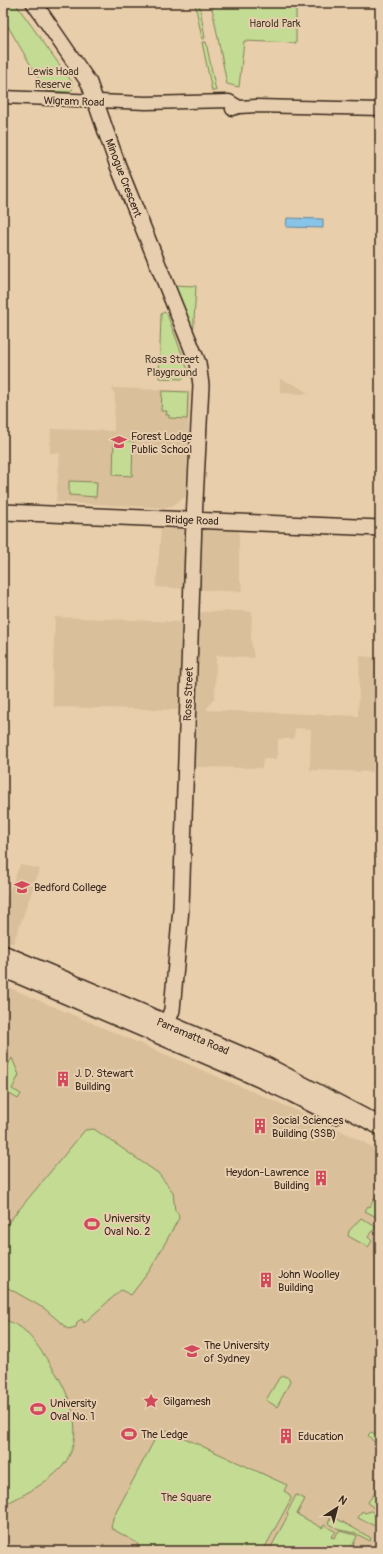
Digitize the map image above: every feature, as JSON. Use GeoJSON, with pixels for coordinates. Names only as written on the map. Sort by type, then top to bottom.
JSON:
{"type":"FeatureCollection","features":[{"type":"Feature","properties":{"kind":"highway","name":"Parramatta Road"},"geometry":{"type":"LineString","coordinates":[[3,954],[286,1090],[380,1138]]}},
{"type":"Feature","properties":{"kind":"highway","name":"Parramatta Road"},"geometry":{"type":"LineString","coordinates":[[3,968],[164,1031],[266,1066],[380,1126]]}},
{"type":"Feature","properties":{"kind":"main road","name":"Minogue Crescent"},"geometry":{"type":"LineString","coordinates":[[34,3],[89,82],[118,166],[198,363]]}},
{"type":"Feature","properties":{"kind":"main road","name":"Ross Street"},"geometry":{"type":"LineString","coordinates":[[164,1031],[172,1008],[181,908],[194,520],[201,385],[198,363]]}},
{"type":"Feature","properties":{"kind":"main road","name":"Bridge Road"},"geometry":{"type":"LineString","coordinates":[[3,512],[380,528]]}},
{"type":"Feature","properties":{"kind":"street","name":"Wigram Road"},"geometry":{"type":"LineString","coordinates":[[3,97],[146,103],[229,102],[239,107],[380,109]]}},
{"type":"Feature","properties":{"kind":"shaded area"},"geometry":{"type":"Polygon","coordinates":[[[280,379],[295,385],[309,394],[280,393],[280,379]]]}},
{"type":"Feature","properties":{"kind":"shaded area","name":"Forest Lodge Public School"},"geometry":{"type":"Polygon","coordinates":[[[112,388],[190,391],[185,497],[172,506],[166,508],[56,502],[60,453],[50,453],[51,429],[114,431],[115,395],[112,388]]]}},
{"type":"Feature","properties":{"kind":"shaded area"},"geometry":{"type":"Polygon","coordinates":[[[162,519],[239,522],[239,577],[242,592],[156,587],[162,519]]]}},
{"type":"Feature","properties":{"kind":"shaded area"},"geometry":{"type":"Polygon","coordinates":[[[202,612],[252,612],[251,641],[254,658],[216,655],[215,697],[206,710],[358,716],[360,656],[380,658],[380,772],[310,770],[311,729],[295,728],[294,739],[278,739],[277,759],[263,759],[262,768],[195,767],[186,764],[187,710],[54,707],[52,692],[55,617],[180,622],[202,612]]]}},
{"type":"Feature","properties":{"kind":"shaded area","name":"Bedford College"},"geometry":{"type":"Polygon","coordinates":[[[20,865],[40,869],[13,944],[3,939],[3,905],[20,865]]]}},
{"type":"Feature","properties":{"kind":"shaded area","name":"The University of Sydney"},"geometry":{"type":"Polygon","coordinates":[[[3,985],[328,1124],[380,1151],[380,1551],[3,1551],[3,985]]]}},
{"type":"Feature","properties":{"kind":"green space","name":"Lewis Hoad Reserve"},"geometry":{"type":"Polygon","coordinates":[[[3,3],[15,3],[72,82],[72,90],[70,92],[46,91],[3,18],[3,3]]]}},
{"type":"Feature","properties":{"kind":"green space"},"geometry":{"type":"Polygon","coordinates":[[[195,3],[199,3],[205,38],[202,39],[195,3]]]}},
{"type":"Feature","properties":{"kind":"green space","name":"Harold Park"},"geometry":{"type":"Polygon","coordinates":[[[211,3],[296,3],[296,43],[244,41],[239,87],[227,84],[211,3]]]}},
{"type":"Feature","properties":{"kind":"green space"},"geometry":{"type":"Polygon","coordinates":[[[202,42],[206,42],[216,91],[212,91],[202,42]]]}},
{"type":"Feature","properties":{"kind":"green space"},"geometry":{"type":"Polygon","coordinates":[[[172,285],[196,286],[193,337],[172,285]]]}},
{"type":"Feature","properties":{"kind":"green space","name":"Ross Street Playground"},"geometry":{"type":"Polygon","coordinates":[[[164,312],[167,314],[188,370],[186,376],[182,379],[159,378],[161,314],[164,312]]]}},
{"type":"Feature","properties":{"kind":"green space"},"geometry":{"type":"Polygon","coordinates":[[[162,391],[188,392],[187,419],[169,418],[169,415],[166,415],[167,411],[161,411],[162,391]]]}},
{"type":"Feature","properties":{"kind":"green space"},"geometry":{"type":"Polygon","coordinates":[[[114,440],[133,441],[132,476],[113,475],[114,440]]]}},
{"type":"Feature","properties":{"kind":"green space"},"geometry":{"type":"Polygon","coordinates":[[[69,481],[97,482],[96,497],[69,495],[69,481]]]}},
{"type":"Feature","properties":{"kind":"green space"},"geometry":{"type":"Polygon","coordinates":[[[12,1058],[19,1075],[12,1089],[21,1094],[18,1099],[3,1090],[3,1062],[8,1065],[12,1058]]]}},
{"type":"Feature","properties":{"kind":"green space","name":"University Oval No. 2"},"geometry":{"type":"Polygon","coordinates":[[[94,1129],[158,1173],[173,1192],[175,1211],[178,1213],[179,1218],[150,1270],[131,1295],[121,1290],[84,1323],[82,1319],[77,1322],[76,1327],[68,1329],[45,1309],[3,1285],[3,1229],[85,1130],[94,1129]]]}},
{"type":"Feature","properties":{"kind":"green space"},"geometry":{"type":"Polygon","coordinates":[[[374,1199],[380,1202],[380,1219],[365,1211],[368,1206],[370,1207],[374,1199]]]}},
{"type":"Feature","properties":{"kind":"green space"},"geometry":{"type":"Polygon","coordinates":[[[361,1218],[376,1227],[368,1237],[372,1241],[368,1247],[348,1236],[349,1231],[361,1218]]]}},
{"type":"Feature","properties":{"kind":"green space","name":"University Oval No. 1"},"geometry":{"type":"Polygon","coordinates":[[[3,1319],[23,1329],[36,1344],[52,1367],[65,1390],[70,1403],[74,1416],[75,1430],[74,1443],[70,1455],[62,1467],[42,1484],[3,1505],[3,1319]]]}},
{"type":"Feature","properties":{"kind":"green space"},"geometry":{"type":"Polygon","coordinates":[[[284,1376],[289,1378],[290,1382],[277,1407],[266,1400],[279,1378],[284,1376]]]}},
{"type":"Feature","properties":{"kind":"green space","name":"The Square"},"geometry":{"type":"Polygon","coordinates":[[[167,1430],[287,1485],[284,1491],[289,1494],[291,1499],[263,1551],[143,1551],[139,1549],[137,1543],[111,1528],[113,1518],[157,1435],[158,1436],[160,1432],[167,1430]]]}},
{"type":"Feature","properties":{"kind":"green space"},"geometry":{"type":"Polygon","coordinates":[[[371,1432],[380,1436],[380,1449],[368,1435],[371,1432]]]}},
{"type":"Feature","properties":{"kind":"green space"},"geometry":{"type":"Polygon","coordinates":[[[376,1488],[380,1489],[380,1509],[378,1510],[371,1506],[368,1502],[374,1494],[376,1488]]]}},
{"type":"Feature","properties":{"kind":"green space"},"geometry":{"type":"Polygon","coordinates":[[[296,1495],[305,1499],[297,1514],[322,1528],[324,1525],[336,1532],[331,1537],[334,1538],[339,1531],[356,1535],[357,1536],[353,1545],[364,1551],[269,1551],[288,1515],[287,1513],[296,1495]]]}},
{"type":"Feature","properties":{"kind":"green space"},"geometry":{"type":"Polygon","coordinates":[[[362,1511],[365,1513],[371,1511],[374,1513],[377,1520],[375,1526],[358,1518],[362,1511]]]}},
{"type":"Feature","properties":{"kind":"green space"},"geometry":{"type":"Polygon","coordinates":[[[332,1516],[371,1538],[370,1541],[355,1533],[340,1530],[328,1523],[332,1516]]]}},
{"type":"Feature","properties":{"kind":"water"},"geometry":{"type":"Polygon","coordinates":[[[287,218],[323,219],[323,228],[286,227],[287,218]]]}},
{"type":"Feature","properties":{"kind":"place","name":"Forest Lodge Public School"},"geometry":{"type":"Point","coordinates":[119,442]}},
{"type":"Feature","properties":{"kind":"place","name":"Bedford College"},"geometry":{"type":"Point","coordinates":[22,887]}},
{"type":"Feature","properties":{"kind":"place","name":"J. D. Stewart Building"},"geometry":{"type":"Point","coordinates":[63,1079]}},
{"type":"Feature","properties":{"kind":"place","name":"Social Sciences Building (SSB)"},"geometry":{"type":"Point","coordinates":[260,1126]}},
{"type":"Feature","properties":{"kind":"place","name":"Heydon-Lawrence Building"},"geometry":{"type":"Point","coordinates":[321,1178]}},
{"type":"Feature","properties":{"kind":"place","name":"University Oval No. 2"},"geometry":{"type":"Point","coordinates":[92,1224]}},
{"type":"Feature","properties":{"kind":"place","name":"John Woolley Building"},"geometry":{"type":"Point","coordinates":[266,1280]}},
{"type":"Feature","properties":{"kind":"place","name":"The University of Sydney"},"geometry":{"type":"Point","coordinates":[192,1351]}},
{"type":"Feature","properties":{"kind":"place","name":"Gilgamesh"},"geometry":{"type":"Point","coordinates":[151,1401]}},
{"type":"Feature","properties":{"kind":"place","name":"University Oval No. 1"},"geometry":{"type":"Point","coordinates":[38,1409]}},
{"type":"Feature","properties":{"kind":"place","name":"The Ledge"},"geometry":{"type":"Point","coordinates":[129,1434]}},
{"type":"Feature","properties":{"kind":"place","name":"Education"},"geometry":{"type":"Point","coordinates":[286,1436]}}]}
